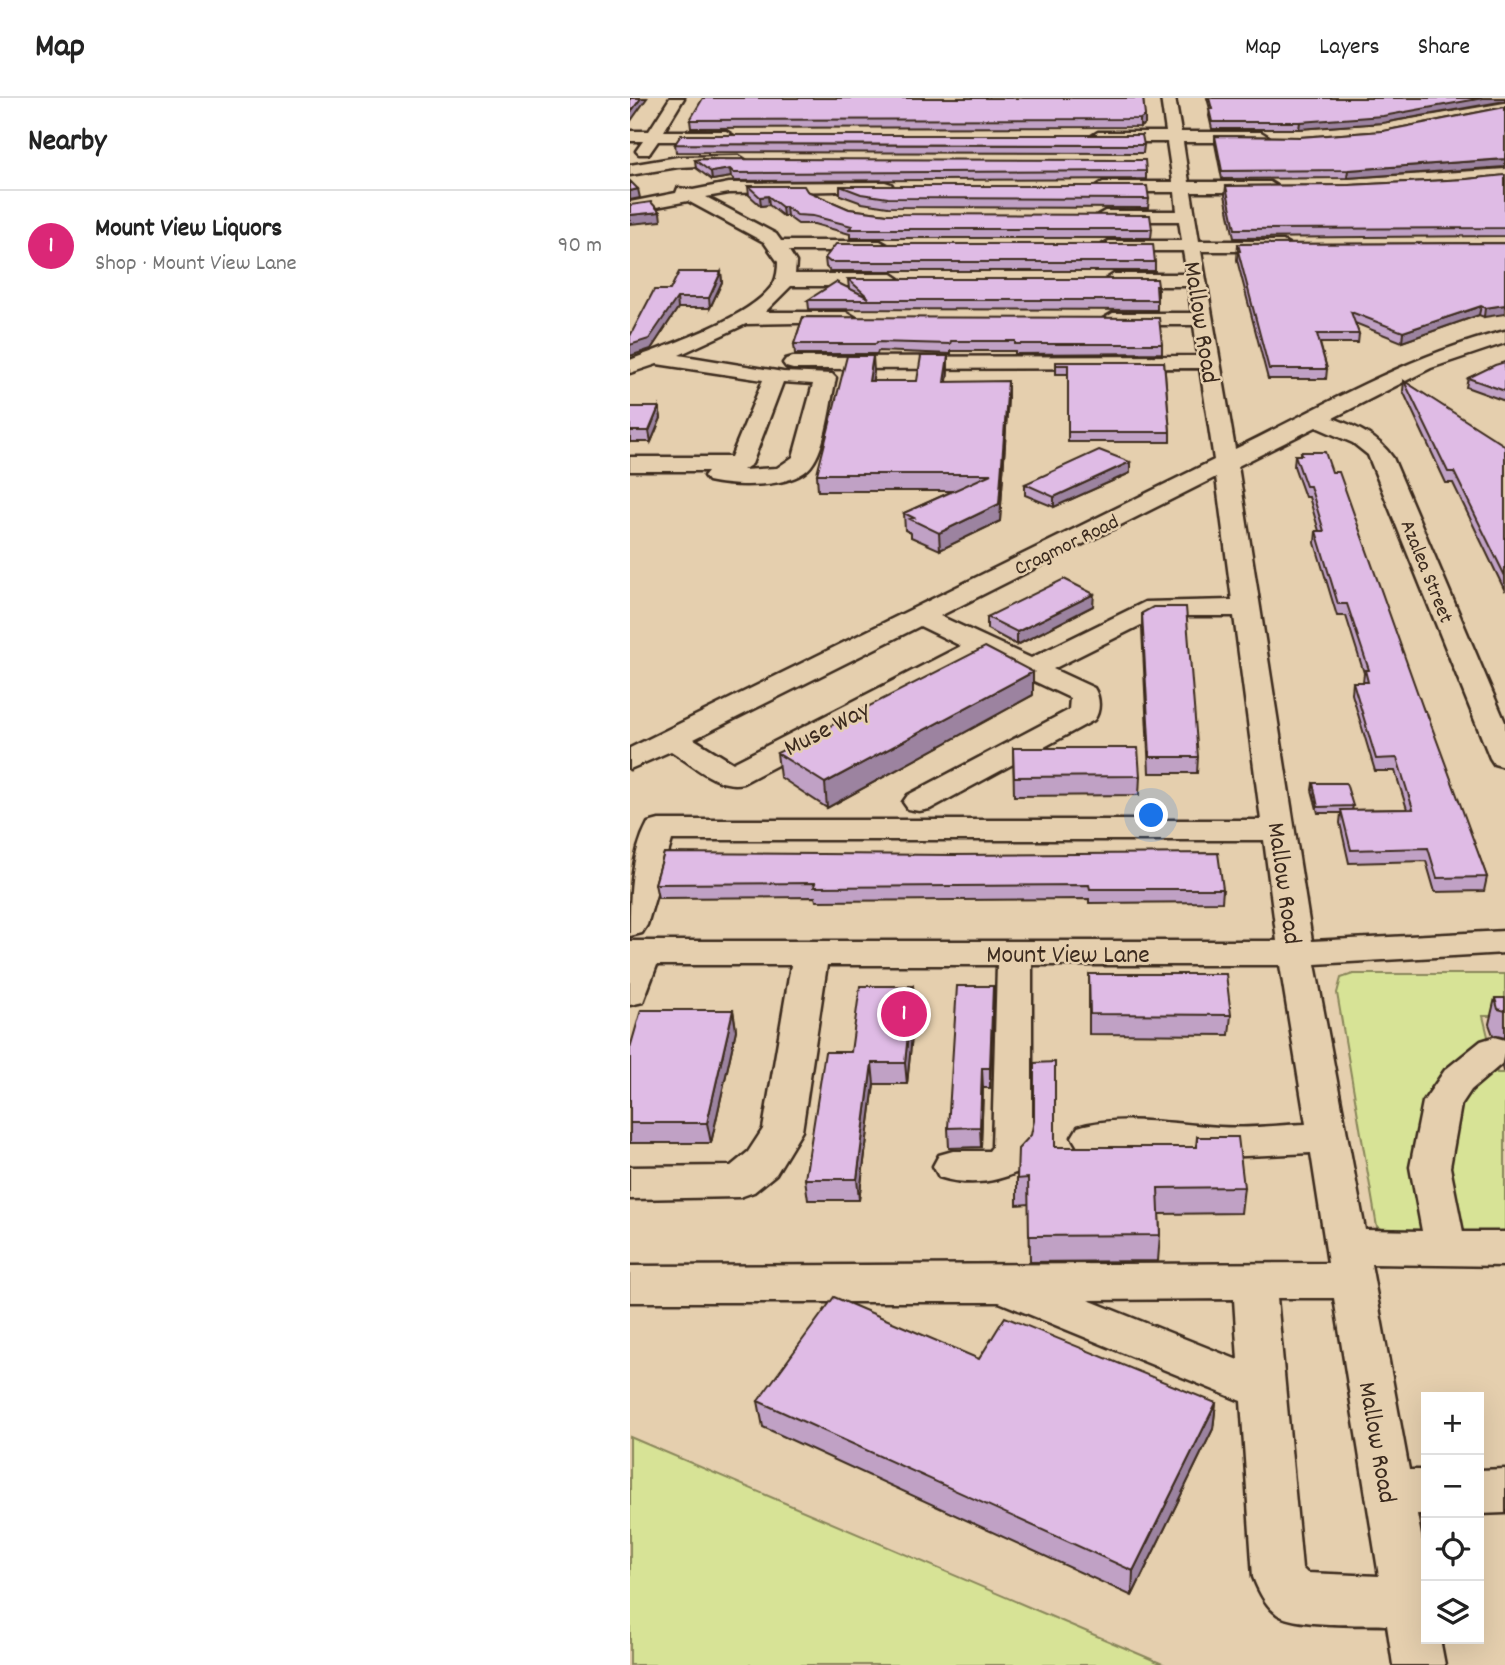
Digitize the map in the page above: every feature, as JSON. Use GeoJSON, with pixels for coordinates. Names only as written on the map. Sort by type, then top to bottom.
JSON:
{"type":"FeatureCollection","features":[{"type":"Feature","properties":{"kind":"street"},"geometry":{"type":"LineString","coordinates":[[639,168],[652,136],[677,98]]}},
{"type":"Feature","properties":{"kind":"street"},"geometry":{"type":"LineString","coordinates":[[643,114],[692,114]]}},
{"type":"Feature","properties":{"kind":"street"},"geometry":{"type":"LineString","coordinates":[[1078,137],[1168,131],[1273,137]]}},
{"type":"Feature","properties":{"kind":"street","name":"Mallow Road"},"geometry":{"type":"LineString","coordinates":[[1168,131],[1181,187],[1226,465],[1296,953],[1349,1263],[1407,1492],[1408,1602],[1419,1665]]}},
{"type":"Feature","properties":{"kind":"street"},"geometry":{"type":"LineString","coordinates":[[630,136],[746,136]]}},
{"type":"Feature","properties":{"kind":"street"},"geometry":{"type":"LineString","coordinates":[[639,168],[689,161],[755,160]]}},
{"type":"Feature","properties":{"kind":"street"},"geometry":{"type":"LineString","coordinates":[[630,367],[743,318],[772,297],[785,280],[787,262],[778,246],[757,229],[639,168]]}},
{"type":"Feature","properties":{"kind":"street"},"geometry":{"type":"LineString","coordinates":[[800,187],[843,205]]}},
{"type":"Feature","properties":{"kind":"street"},"geometry":{"type":"LineString","coordinates":[[630,207],[729,188],[895,187]]}},
{"type":"Feature","properties":{"kind":"street"},"geometry":{"type":"LineString","coordinates":[[1086,187],[1284,187]]}},
{"type":"Feature","properties":{"kind":"street"},"geometry":{"type":"LineString","coordinates":[[1091,215],[1185,216]]}},
{"type":"Feature","properties":{"kind":"street"},"geometry":{"type":"LineString","coordinates":[[778,246],[902,246]]}},
{"type":"Feature","properties":{"kind":"street"},"geometry":{"type":"LineString","coordinates":[[1094,246],[1296,246]]}},
{"type":"Feature","properties":{"kind":"street"},"geometry":{"type":"LineString","coordinates":[[785,280],[906,280]]}},
{"type":"Feature","properties":{"kind":"street"},"geometry":{"type":"LineString","coordinates":[[1099,280],[1196,280]]}},
{"type":"Feature","properties":{"kind":"street"},"geometry":{"type":"LineString","coordinates":[[743,318],[872,318]]}},
{"type":"Feature","properties":{"kind":"street"},"geometry":{"type":"LineString","coordinates":[[1091,319],[1202,319]]}},
{"type":"Feature","properties":{"kind":"street","name":"Cragmor Road"},"geometry":{"type":"LineString","coordinates":[[630,760],[1424,364],[1505,337]]}},
{"type":"Feature","properties":{"kind":"street"},"geometry":{"type":"LineString","coordinates":[[630,475],[769,476],[790,472],[803,462],[825,378],[784,370],[654,357]]}},
{"type":"Feature","properties":{"kind":"street"},"geometry":{"type":"LineString","coordinates":[[784,370],[1209,362]]}},
{"type":"Feature","properties":{"kind":"street"},"geometry":{"type":"LineString","coordinates":[[630,464],[740,464],[784,370]]}},
{"type":"Feature","properties":{"kind":"street","name":"Azalea Street"},"geometry":{"type":"LineString","coordinates":[[1316,419],[1366,440],[1376,448],[1382,458],[1505,758]]}},
{"type":"Feature","properties":{"kind":"street"},"geometry":{"type":"LineString","coordinates":[[1031,669],[1154,608],[1247,608]]}},
{"type":"Feature","properties":{"kind":"street"},"geometry":{"type":"LineString","coordinates":[[919,802],[1084,714],[1084,694],[920,616]]}},
{"type":"Feature","properties":{"kind":"street","name":"Muse Way"},"geometry":{"type":"LineString","coordinates":[[673,739],[733,776],[982,646]]}},
{"type":"Feature","properties":{"kind":"street"},"geometry":{"type":"LineString","coordinates":[[630,993],[634,944],[659,830],[1279,830]]}},
{"type":"Feature","properties":{"kind":"street","name":"Mount View Lane"},"geometry":{"type":"LineString","coordinates":[[634,944],[811,953],[1296,953],[1505,943]]}},
{"type":"Feature","properties":{"kind":"street"},"geometry":{"type":"LineString","coordinates":[[630,1183],[740,1181],[762,1163],[782,1131],[811,953]]}},
{"type":"Feature","properties":{"kind":"street"},"geometry":{"type":"LineString","coordinates":[[953,1166],[994,1166],[1008,1159],[1013,1147],[1014,953]]}},
{"type":"Feature","properties":{"kind":"street"},"geometry":{"type":"LineString","coordinates":[[1446,1248],[1430,1167],[1442,1102],[1458,1080],[1494,1050]]}},
{"type":"Feature","properties":{"kind":"street"},"geometry":{"type":"LineString","coordinates":[[1092,1138],[1173,1138],[1222,1142],[1328,1138]]}},
{"type":"Feature","properties":{"kind":"street"},"geometry":{"type":"LineString","coordinates":[[630,1284],[999,1284],[1254,1280],[1446,1248],[1505,1249]]}},
{"type":"Feature","properties":{"kind":"street"},"geometry":{"type":"LineString","coordinates":[[1254,1280],[1278,1577],[1295,1597],[1408,1602]]}},
{"type":"Feature","properties":{"kind":"street"},"geometry":{"type":"LineString","coordinates":[[999,1284],[1263,1390]]}},
{"type":"Feature","properties":{"kind":"street"},"geometry":{"type":"LineString","coordinates":[[1484,1492],[1505,1491]]}},
{"type":"Feature","properties":{"kind":"green space"},"geometry":{"type":"Polygon","coordinates":[[[1353,974],[1505,974],[1505,1016],[1483,1016],[1497,1073],[1505,1073],[1505,1232],[1387,1231],[1377,1227],[1337,993],[1341,978],[1353,974]]]}},
{"type":"Feature","properties":{"kind":"green space"},"geometry":{"type":"Polygon","coordinates":[[[630,1437],[1165,1665],[630,1665],[630,1437]]]}},
{"type":"Feature","properties":{"kind":"building"},"geometry":{"type":"Polygon","coordinates":[[[630,98],[641,98],[630,113],[630,98]]]}},
{"type":"Feature","properties":{"kind":"building"},"geometry":{"type":"Polygon","coordinates":[[[703,98],[1143,98],[1145,116],[1140,119],[690,120],[703,98]]]}},
{"type":"Feature","properties":{"kind":"building"},"geometry":{"type":"Polygon","coordinates":[[[1209,98],[1483,98],[1383,116],[1300,122],[1212,122],[1209,98]]]}},
{"type":"Feature","properties":{"kind":"building"},"geometry":{"type":"Polygon","coordinates":[[[1505,107],[1505,159],[1348,170],[1222,171],[1215,136],[1300,137],[1383,131],[1505,107]]]}},
{"type":"Feature","properties":{"kind":"building"},"geometry":{"type":"Polygon","coordinates":[[[681,135],[1142,135],[1144,145],[675,144],[681,135]]]}},
{"type":"Feature","properties":{"kind":"building"},"geometry":{"type":"Polygon","coordinates":[[[695,160],[1145,160],[1146,171],[734,173],[730,169],[711,172],[695,160]]]}},
{"type":"Feature","properties":{"kind":"building"},"geometry":{"type":"Polygon","coordinates":[[[1505,175],[1505,228],[1235,229],[1226,186],[1349,185],[1505,175]]]}},
{"type":"Feature","properties":{"kind":"building"},"geometry":{"type":"Polygon","coordinates":[[[630,181],[638,189],[630,191],[630,181]]]}},
{"type":"Feature","properties":{"kind":"building"},"geometry":{"type":"Polygon","coordinates":[[[748,186],[804,186],[807,191],[849,209],[887,214],[1150,215],[1152,229],[849,229],[852,226],[813,216],[797,215],[768,196],[760,197],[748,186]]]}},
{"type":"Feature","properties":{"kind":"building"},"geometry":{"type":"Polygon","coordinates":[[[840,186],[1147,186],[1149,199],[888,198],[861,194],[840,186]]]}},
{"type":"Feature","properties":{"kind":"building"},"geometry":{"type":"Polygon","coordinates":[[[651,202],[660,212],[630,215],[630,205],[651,202]]]}},
{"type":"Feature","properties":{"kind":"building"},"geometry":{"type":"Polygon","coordinates":[[[1505,243],[1505,305],[1485,308],[1481,306],[1403,332],[1351,312],[1359,334],[1317,334],[1327,369],[1269,369],[1238,244],[1505,243]]]}},
{"type":"Feature","properties":{"kind":"building"},"geometry":{"type":"Polygon","coordinates":[[[836,244],[1153,244],[1155,262],[830,262],[825,258],[836,244]]]}},
{"type":"Feature","properties":{"kind":"building"},"geometry":{"type":"Polygon","coordinates":[[[679,272],[721,272],[709,298],[677,298],[649,339],[630,345],[630,336],[654,290],[670,290],[679,272]]]}},
{"type":"Feature","properties":{"kind":"building"},"geometry":{"type":"Polygon","coordinates":[[[848,279],[1157,279],[1158,286],[1157,300],[808,300],[836,282],[869,298],[848,279]]]}},
{"type":"Feature","properties":{"kind":"building"},"geometry":{"type":"Polygon","coordinates":[[[803,317],[1159,318],[1162,344],[951,341],[950,344],[794,344],[803,317]]]}},
{"type":"Feature","properties":{"kind":"building"},"geometry":{"type":"Polygon","coordinates":[[[847,356],[873,356],[869,381],[917,381],[921,356],[948,356],[944,382],[1008,381],[999,504],[939,533],[910,519],[914,518],[904,513],[991,474],[817,474],[847,356]]]}},
{"type":"Feature","properties":{"kind":"building"},"geometry":{"type":"Polygon","coordinates":[[[1056,362],[1164,362],[1170,432],[1068,432],[1068,365],[1056,365],[1056,362]]]}},
{"type":"Feature","properties":{"kind":"building"},"geometry":{"type":"Polygon","coordinates":[[[1505,362],[1505,391],[1468,378],[1495,365],[1505,362]]]}},
{"type":"Feature","properties":{"kind":"building"},"geometry":{"type":"Polygon","coordinates":[[[1404,381],[1504,445],[1505,576],[1454,472],[1448,472],[1404,381]]]}},
{"type":"Feature","properties":{"kind":"building"},"geometry":{"type":"Polygon","coordinates":[[[630,407],[659,407],[649,431],[630,431],[630,407]]]}},
{"type":"Feature","properties":{"kind":"building"},"geometry":{"type":"Polygon","coordinates":[[[1099,450],[1130,462],[1054,497],[1025,484],[1099,450]]]}},
{"type":"Feature","properties":{"kind":"building"},"geometry":{"type":"Polygon","coordinates":[[[1301,452],[1325,452],[1332,472],[1339,472],[1424,711],[1487,877],[1437,878],[1428,848],[1351,850],[1341,810],[1413,809],[1397,758],[1376,759],[1353,682],[1368,682],[1365,670],[1369,670],[1347,604],[1338,604],[1316,531],[1324,531],[1310,486],[1306,486],[1295,455],[1302,455],[1301,452]]]}},
{"type":"Feature","properties":{"kind":"building"},"geometry":{"type":"Polygon","coordinates":[[[1064,579],[1094,594],[1017,632],[987,617],[1064,579]]]}},
{"type":"Feature","properties":{"kind":"building"},"geometry":{"type":"Polygon","coordinates":[[[1153,607],[1186,607],[1198,757],[1150,757],[1142,613],[1153,607]]]}},
{"type":"Feature","properties":{"kind":"building"},"geometry":{"type":"Polygon","coordinates":[[[985,647],[1033,672],[825,783],[777,753],[985,647]]]}},
{"type":"Feature","properties":{"kind":"building"},"geometry":{"type":"Polygon","coordinates":[[[1013,748],[1138,748],[1140,776],[1014,777],[1013,748]]]}},
{"type":"Feature","properties":{"kind":"building"},"geometry":{"type":"Polygon","coordinates":[[[1313,783],[1346,783],[1353,806],[1318,807],[1313,783]]]}},
{"type":"Feature","properties":{"kind":"building"},"geometry":{"type":"Polygon","coordinates":[[[664,853],[1218,853],[1223,889],[1090,889],[1089,885],[814,887],[815,883],[655,884],[664,853]]]}},
{"type":"Feature","properties":{"kind":"building"},"geometry":{"type":"Polygon","coordinates":[[[1089,974],[1226,974],[1231,1015],[1090,1014],[1089,974]]]}},
{"type":"Feature","properties":{"kind":"building"},"geometry":{"type":"Polygon","coordinates":[[[860,986],[913,986],[905,1063],[872,1063],[857,1179],[805,1179],[825,1052],[851,1052],[860,986]]]}},
{"type":"Feature","properties":{"kind":"building"},"geometry":{"type":"Polygon","coordinates":[[[957,986],[993,986],[990,1068],[982,1068],[980,1127],[948,1128],[957,986]]]}},
{"type":"Feature","properties":{"kind":"building"},"geometry":{"type":"Polygon","coordinates":[[[1495,998],[1505,998],[1505,1011],[1498,1009],[1495,998]]]}},
{"type":"Feature","properties":{"kind":"building"},"geometry":{"type":"Polygon","coordinates":[[[641,1010],[733,1010],[707,1123],[630,1123],[630,1048],[641,1010]]]}},
{"type":"Feature","properties":{"kind":"building"},"geometry":{"type":"Polygon","coordinates":[[[1055,1062],[1055,1147],[1197,1147],[1197,1137],[1238,1137],[1244,1187],[1158,1188],[1160,1235],[1029,1236],[1028,1178],[1017,1179],[1018,1149],[1031,1135],[1034,1121],[1034,1063],[1055,1062]]]}},
{"type":"Feature","properties":{"kind":"building"},"geometry":{"type":"Polygon","coordinates":[[[834,1297],[979,1359],[1005,1317],[1216,1403],[1133,1571],[758,1401],[834,1297]]]}},
{"type":"Feature","properties":{"kind":"place","name":"Mount View Liquors"},"geometry":{"type":"Point","coordinates":[904,1014]}}]}
